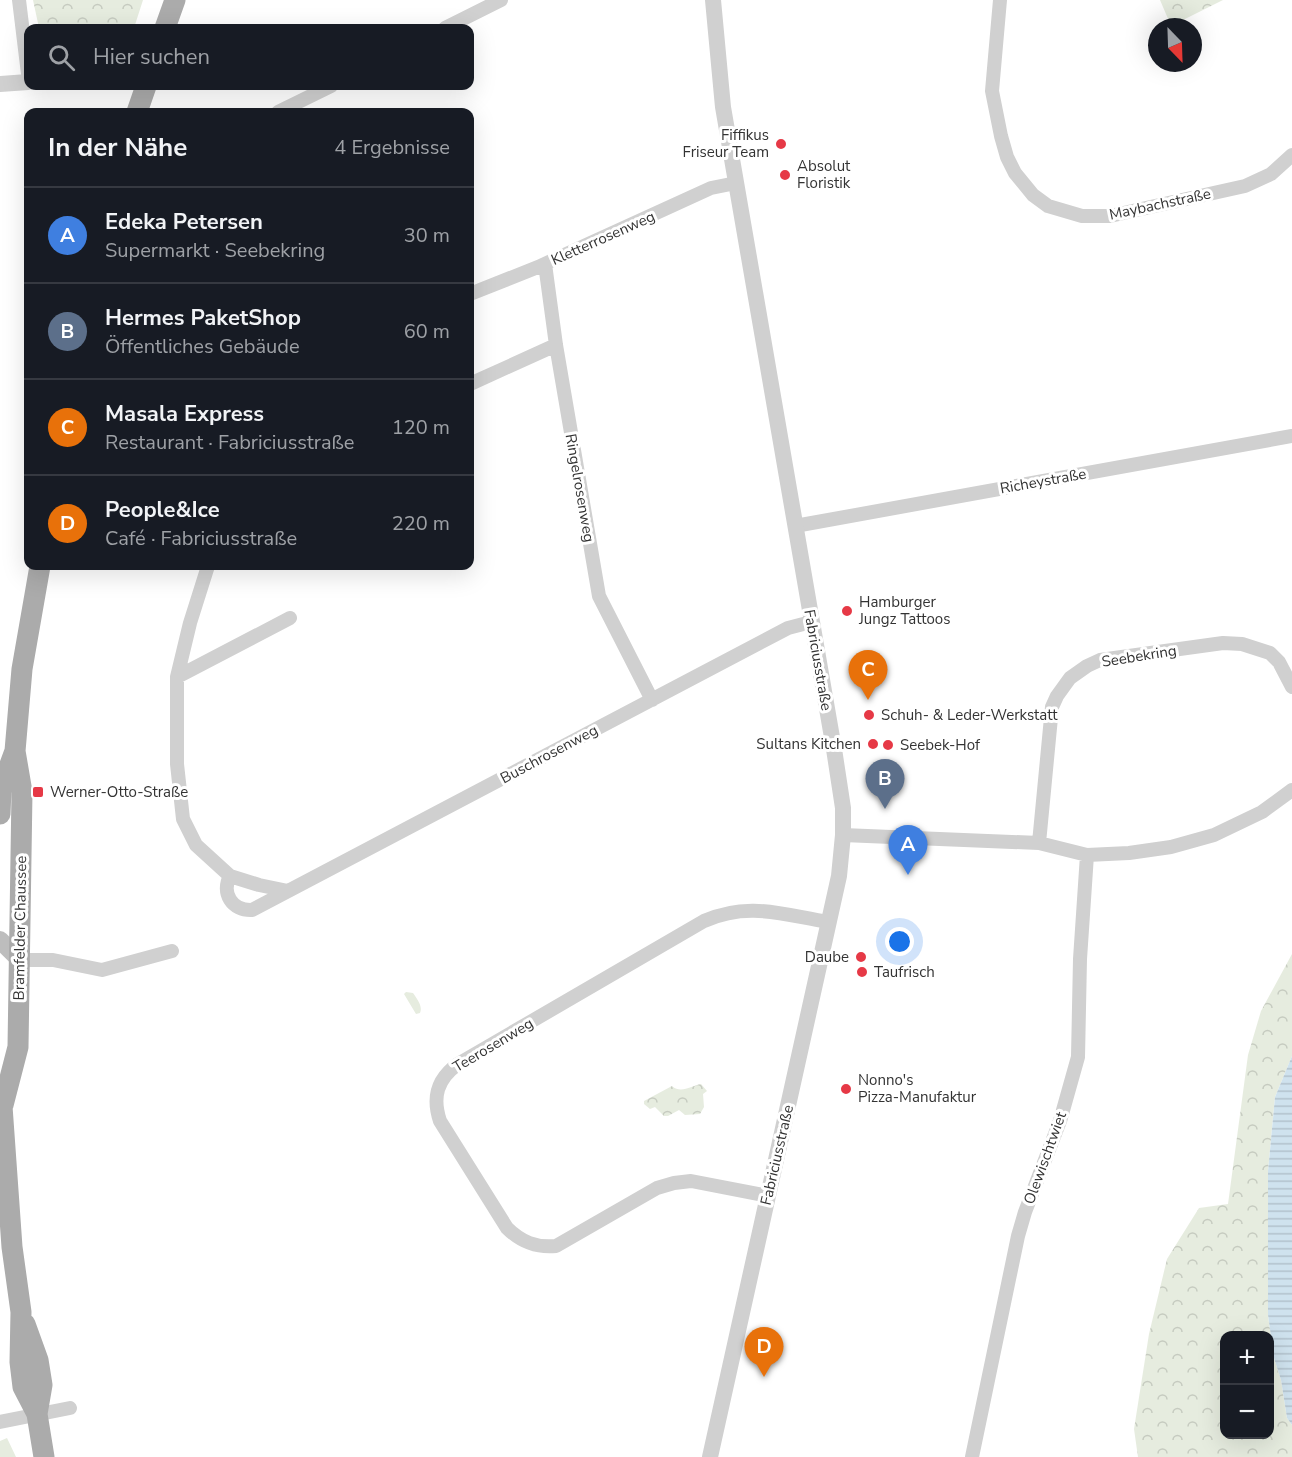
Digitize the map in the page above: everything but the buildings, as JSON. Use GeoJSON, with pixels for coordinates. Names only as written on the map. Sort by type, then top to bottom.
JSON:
{"type":"FeatureCollection","features":[{"type":"Feature","properties":{"kind":"main road"},"geometry":{"type":"LineString","coordinates":[[166,24],[175,0]]}},
{"type":"Feature","properties":{"kind":"main road"},"geometry":{"type":"LineString","coordinates":[[138,108],[145,90]]}},
{"type":"Feature","properties":{"kind":"main road","name":"Bramfelder Chaussee"},"geometry":{"type":"LineString","coordinates":[[39,570],[22,669],[15,751],[22,792],[10,960],[18,1047],[1,1096],[12,1247],[21,1312],[42,1384],[37,1414],[44,1457]]}},
{"type":"Feature","properties":{"kind":"main road","name":"Bramfelder Chaussee"},"geometry":{"type":"LineString","coordinates":[[0,814],[1,789],[15,751]]}},
{"type":"Feature","properties":{"kind":"main road"},"geometry":{"type":"LineString","coordinates":[[0,940],[10,960]]}},
{"type":"Feature","properties":{"kind":"street"},"geometry":{"type":"LineString","coordinates":[[19,0],[24,41]]}},
{"type":"Feature","properties":{"kind":"street"},"geometry":{"type":"LineString","coordinates":[[453,24],[501,0]]}},
{"type":"Feature","properties":{"kind":"street","name":"Fabriciusstraße"},"geometry":{"type":"LineString","coordinates":[[710,1457],[839,876],[843,836],[843,808],[720,82],[712,0]]}},
{"type":"Feature","properties":{"kind":"street","name":"Maybachstraße"},"geometry":{"type":"LineString","coordinates":[[1000,0],[992,91],[1007,157],[1025,186],[1042,203],[1082,216],[1110,216],[1245,186],[1271,174],[1292,155]]}},
{"type":"Feature","properties":{"kind":"street"},"geometry":{"type":"LineString","coordinates":[[0,84],[24,82]]}},
{"type":"Feature","properties":{"kind":"street"},"geometry":{"type":"LineString","coordinates":[[286,108],[323,90]]}},
{"type":"Feature","properties":{"kind":"street","name":"Kletterrosenweg"},"geometry":{"type":"LineString","coordinates":[[474,292],[545,264],[711,188],[736,183]]}},
{"type":"Feature","properties":{"kind":"street","name":"Ringelrosenweg"},"geometry":{"type":"LineString","coordinates":[[545,264],[556,345],[599,596],[651,700]]}},
{"type":"Feature","properties":{"kind":"street"},"geometry":{"type":"LineString","coordinates":[[474,382],[556,345]]}},
{"type":"Feature","properties":{"kind":"street","name":"Richeystraße"},"geometry":{"type":"LineString","coordinates":[[795,526],[1292,436]]}},
{"type":"Feature","properties":{"kind":"street"},"geometry":{"type":"LineString","coordinates":[[207,570],[190,623],[177,677],[177,764],[183,819],[196,845],[230,876],[288,891]]}},
{"type":"Feature","properties":{"kind":"street"},"geometry":{"type":"LineString","coordinates":[[177,677],[290,618]]}},
{"type":"Feature","properties":{"kind":"street","name":"Buschrosenweg"},"geometry":{"type":"LineString","coordinates":[[230,876],[227,882],[227,895],[230,901],[241,909],[252,910],[788,628],[811,622]]}},
{"type":"Feature","properties":{"kind":"street","name":"Seebekring"},"geometry":{"type":"LineString","coordinates":[[1039,843],[1052,707],[1070,678],[1087,666],[1114,657],[1223,643],[1242,644],[1270,653],[1279,662],[1292,687]]}},
{"type":"Feature","properties":{"kind":"street"},"geometry":{"type":"LineString","coordinates":[[843,836],[1039,843],[1087,855],[1149,851],[1203,839],[1228,829],[1262,812],[1292,790]]}},
{"type":"Feature","properties":{"kind":"street","name":"Olewischtwiet"},"geometry":{"type":"LineString","coordinates":[[972,1457],[1020,1228],[1060,1121],[1078,1057],[1080,959],[1087,855]]}},
{"type":"Feature","properties":{"kind":"street","name":"Teerosenweg"},"geometry":{"type":"LineString","coordinates":[[768,1196],[691,1181],[674,1183],[657,1188],[556,1246],[543,1247],[529,1244],[516,1237],[507,1228],[440,1121],[436,1109],[437,1090],[449,1070],[458,1064],[704,921],[739,910],[755,910],[829,922]]}},
{"type":"Feature","properties":{"kind":"street"},"geometry":{"type":"LineString","coordinates":[[10,960],[54,960],[102,970],[172,951]]}},
{"type":"Feature","properties":{"kind":"street"},"geometry":{"type":"LineString","coordinates":[[0,1422],[69,1407]]}},
{"type":"Feature","properties":{"kind":"green space"},"geometry":{"type":"Polygon","coordinates":[[[33,0],[143,0],[135,24],[38,24],[33,0]]]}},
{"type":"Feature","properties":{"kind":"green space"},"geometry":{"type":"Polygon","coordinates":[[[1160,0],[1223,0],[1187,18],[1168,18],[1160,0]]]}},
{"type":"Feature","properties":{"kind":"green space"},"geometry":{"type":"Polygon","coordinates":[[[1292,954],[1292,1056],[1275,1097],[1268,1171],[1268,1315],[1270,1331],[1220,1331],[1220,1439],[1274,1439],[1274,1358],[1281,1380],[1287,1418],[1292,1425],[1292,1457],[1138,1457],[1134,1429],[1149,1334],[1167,1259],[1199,1208],[1228,1204],[1248,1055],[1261,1011],[1292,954]]]}},
{"type":"Feature","properties":{"kind":"green space"},"geometry":{"type":"Polygon","coordinates":[[[413,993],[420,1005],[420,1013],[416,1014],[404,994],[413,993]]]}},
{"type":"Feature","properties":{"kind":"green space"},"geometry":{"type":"Polygon","coordinates":[[[701,1084],[707,1091],[703,1094],[704,1107],[700,1114],[685,1115],[679,1110],[664,1116],[655,1107],[650,1109],[644,1104],[644,1101],[672,1086],[682,1089],[701,1084]]]}},
{"type":"Feature","properties":{"kind":"green space"},"geometry":{"type":"Polygon","coordinates":[[[7,1438],[16,1457],[0,1457],[0,1441],[7,1438]]]}},
{"type":"Feature","properties":{"kind":"water"},"geometry":{"type":"Polygon","coordinates":[[[1292,1056],[1292,1425],[1287,1418],[1281,1380],[1274,1358],[1274,1331],[1270,1331],[1268,1315],[1268,1171],[1275,1097],[1292,1056]]]}},
{"type":"Feature","properties":{"kind":"place","name":"Fiffikus Friseur Team"},"geometry":{"type":"Point","coordinates":[781,144]}},
{"type":"Feature","properties":{"kind":"place","name":"Absolut Floristik"},"geometry":{"type":"Point","coordinates":[785,175]}},
{"type":"Feature","properties":{"kind":"place","name":"Hamburger Jungz Tattoos"},"geometry":{"type":"Point","coordinates":[847,611]}},
{"type":"Feature","properties":{"kind":"place","name":"Masala Express"},"geometry":{"type":"Point","coordinates":[868,700]}},
{"type":"Feature","properties":{"kind":"place","name":"Schuh- & Leder-Werkstatt"},"geometry":{"type":"Point","coordinates":[869,715]}},
{"type":"Feature","properties":{"kind":"place","name":"Sultans Kitchen"},"geometry":{"type":"Point","coordinates":[873,744]}},
{"type":"Feature","properties":{"kind":"place","name":"Seebek-Hof"},"geometry":{"type":"Point","coordinates":[888,745]}},
{"type":"Feature","properties":{"kind":"place","name":"Werner-Otto-Straße"},"geometry":{"type":"Point","coordinates":[38,792]}},
{"type":"Feature","properties":{"kind":"place","name":"Hermes PaketShop"},"geometry":{"type":"Point","coordinates":[885,809]}},
{"type":"Feature","properties":{"kind":"place","name":"Edeka Petersen"},"geometry":{"type":"Point","coordinates":[908,875]}},
{"type":"Feature","properties":{"kind":"place","name":"Daube"},"geometry":{"type":"Point","coordinates":[861,957]}},
{"type":"Feature","properties":{"kind":"place","name":"Taufrisch"},"geometry":{"type":"Point","coordinates":[862,972]}},
{"type":"Feature","properties":{"kind":"place","name":"Nonno's Pizza-Manufaktur"},"geometry":{"type":"Point","coordinates":[846,1089]}},
{"type":"Feature","properties":{"kind":"place","name":"People&Ice"},"geometry":{"type":"Point","coordinates":[764,1377]}}]}
